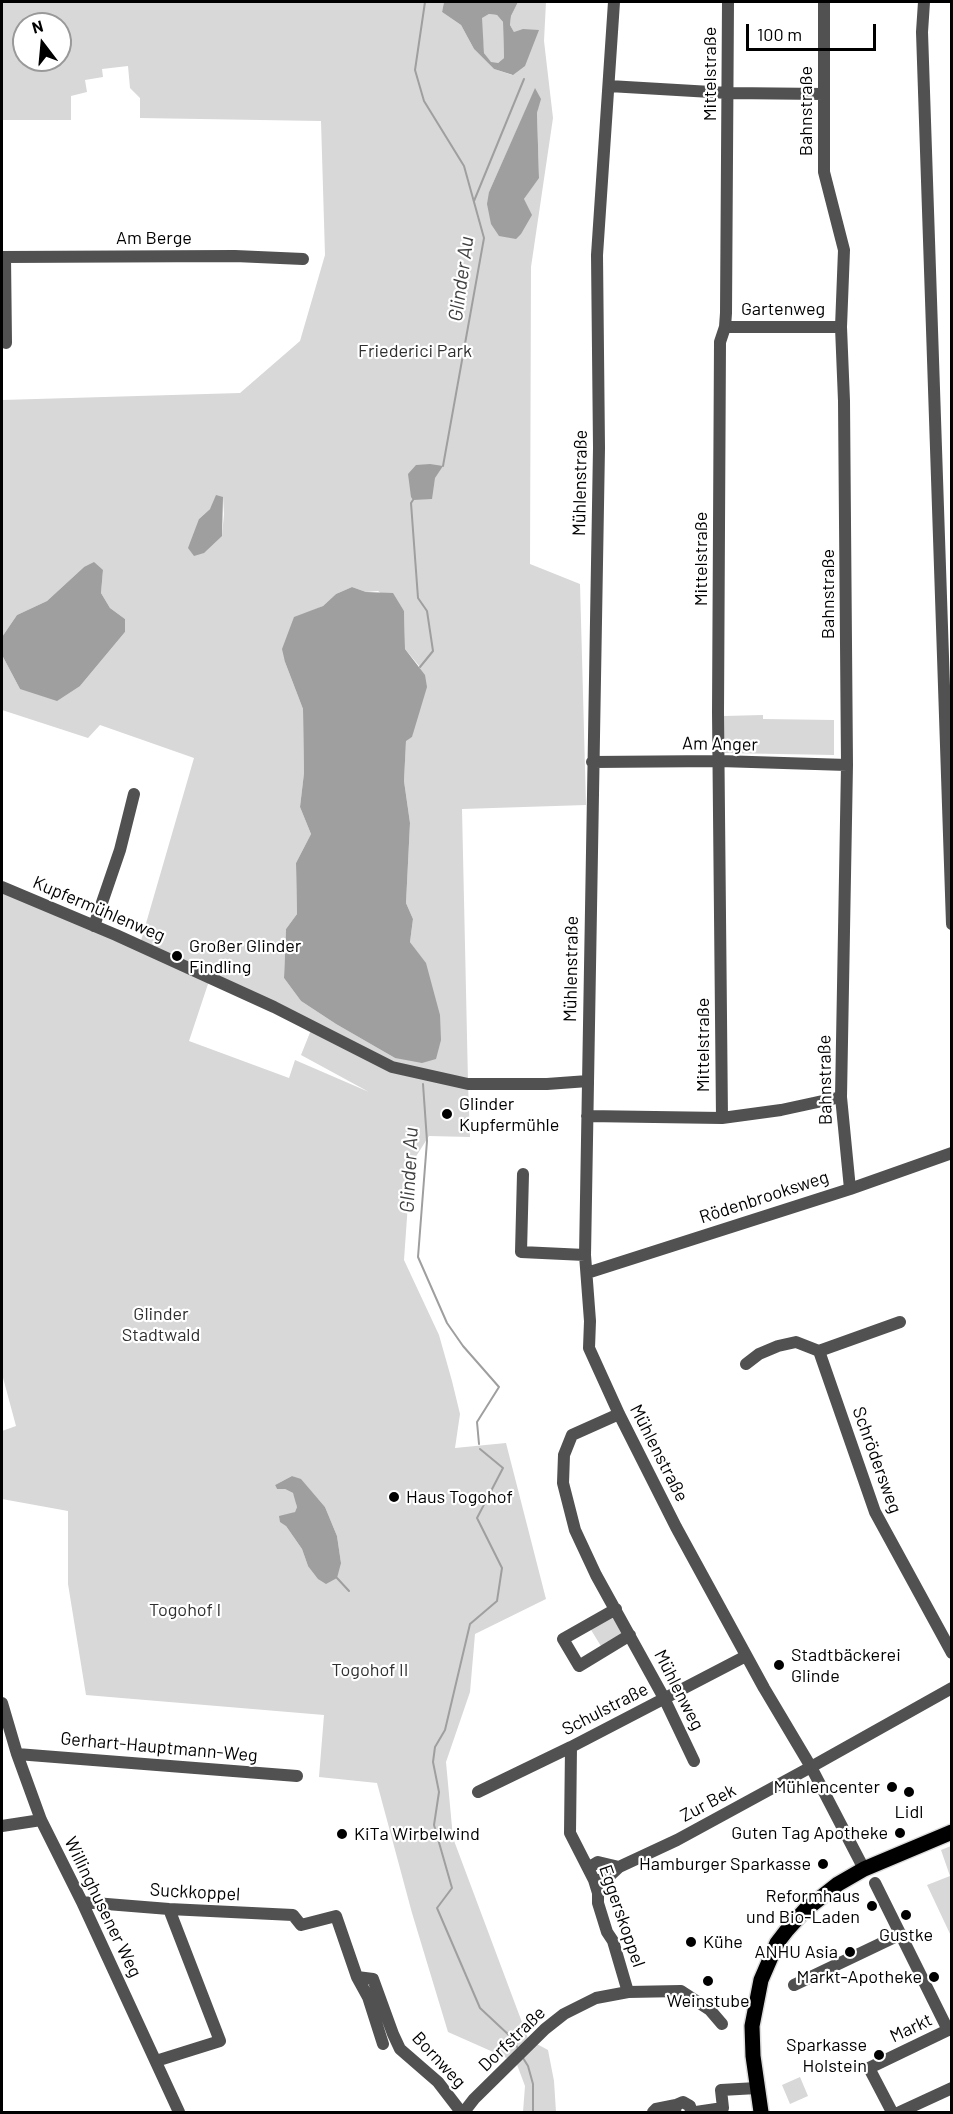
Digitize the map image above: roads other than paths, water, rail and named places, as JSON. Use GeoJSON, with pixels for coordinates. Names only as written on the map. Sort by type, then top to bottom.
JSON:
{"type":"FeatureCollection","features":[{"type":"Feature","properties":{"kind":"main road"},"geometry":{"type":"LineString","coordinates":[[761,2112],[753,2056],[752,2026],[758,1991],[769,1958],[787,1929],[810,1905],[838,1884],[864,1869],[951,1832]]}},
{"type":"Feature","properties":{"kind":"street","name":"Mühlenstraße"},"geometry":{"type":"LineString","coordinates":[[614,2],[597,255],[599,448],[585,1255],[590,1321],[589,1348],[619,1414],[676,1527],[746,1656],[812,1767],[864,1869]]}},
{"type":"Feature","properties":{"kind":"street","name":"Mittelstraße"},"geometry":{"type":"LineString","coordinates":[[722,1118],[718,712],[720,342],[725,327],[728,2]]}},
{"type":"Feature","properties":{"kind":"street","name":"Bahnstraße"},"geometry":{"type":"LineString","coordinates":[[824,2],[824,172],[844,250],[841,327],[844,401],[847,765],[841,1097],[850,1189]]}},
{"type":"Feature","properties":{"kind":"street"},"geometry":{"type":"LineString","coordinates":[[924,2],[922,32],[951,924]]}},
{"type":"Feature","properties":{"kind":"street"},"geometry":{"type":"LineString","coordinates":[[609,86],[728,93],[824,94]]}},
{"type":"Feature","properties":{"kind":"street","name":"Am Berge"},"geometry":{"type":"LineString","coordinates":[[6,342],[3,257],[235,256],[303,259]]}},
{"type":"Feature","properties":{"kind":"street","name":"Gartenweg"},"geometry":{"type":"LineString","coordinates":[[725,327],[841,327]]}},
{"type":"Feature","properties":{"kind":"street","name":"Am Anger"},"geometry":{"type":"LineString","coordinates":[[592,762],[720,761],[847,765]]}},
{"type":"Feature","properties":{"kind":"street"},"geometry":{"type":"LineString","coordinates":[[94,926],[120,850],[134,794]]}},
{"type":"Feature","properties":{"kind":"street","name":"Kupfermühlenweg"},"geometry":{"type":"LineString","coordinates":[[2,887],[274,1007],[392,1067],[468,1084],[548,1084],[588,1081]]}},
{"type":"Feature","properties":{"kind":"street"},"geometry":{"type":"LineString","coordinates":[[587,1116],[722,1118],[781,1110],[841,1097]]}},
{"type":"Feature","properties":{"kind":"street","name":"Rödenbrooksweg"},"geometry":{"type":"LineString","coordinates":[[586,1274],[850,1189],[951,1152]]}},
{"type":"Feature","properties":{"kind":"street"},"geometry":{"type":"LineString","coordinates":[[523,1173],[521,1252],[585,1255]]}},
{"type":"Feature","properties":{"kind":"street"},"geometry":{"type":"LineString","coordinates":[[746,1364],[759,1354],[778,1346],[796,1342],[819,1351],[900,1322]]}},
{"type":"Feature","properties":{"kind":"street","name":"Schrödersweg"},"geometry":{"type":"LineString","coordinates":[[819,1351],[874,1512],[951,1653]]}},
{"type":"Feature","properties":{"kind":"street","name":"Mühlenweg"},"geometry":{"type":"LineString","coordinates":[[619,1414],[572,1435],[564,1455],[563,1482],[575,1530],[596,1575],[664,1698],[694,1761]]}},
{"type":"Feature","properties":{"kind":"street"},"geometry":{"type":"LineString","coordinates":[[616,1609],[563,1639],[579,1666],[630,1635]]}},
{"type":"Feature","properties":{"kind":"street","name":"Schulstraße"},"geometry":{"type":"LineString","coordinates":[[478,1792],[571,1747],[746,1656]]}},
{"type":"Feature","properties":{"kind":"street"},"geometry":{"type":"LineString","coordinates":[[812,1767],[951,1688]]}},
{"type":"Feature","properties":{"kind":"street","name":"Willinghusener Weg"},"geometry":{"type":"LineString","coordinates":[[3,1711],[41,1820],[82,1902],[179,2112]]}},
{"type":"Feature","properties":{"kind":"street","name":"Eggerskoppel"},"geometry":{"type":"LineString","coordinates":[[571,1747],[570,1833],[594,1880],[598,1903],[607,1932],[613,1941],[628,1992]]}},
{"type":"Feature","properties":{"kind":"street","name":"Gerhart-Hauptmann-Weg"},"geometry":{"type":"LineString","coordinates":[[17,1754],[297,1776]]}},
{"type":"Feature","properties":{"kind":"street","name":"Zur Bek"},"geometry":{"type":"LineString","coordinates":[[594,1880],[606,1880],[619,1867],[677,1840],[812,1767]]}},
{"type":"Feature","properties":{"kind":"street"},"geometry":{"type":"LineString","coordinates":[[2,1826],[41,1820]]}},
{"type":"Feature","properties":{"kind":"street","name":"Zur Bek"},"geometry":{"type":"LineString","coordinates":[[588,1868],[597,1862],[619,1867]]}},
{"type":"Feature","properties":{"kind":"street","name":"Markt"},"geometry":{"type":"LineString","coordinates":[[875,1883],[950,2030],[869,2068],[892,2112]]}},
{"type":"Feature","properties":{"kind":"street","name":"Suckkoppel"},"geometry":{"type":"LineString","coordinates":[[82,1902],[293,1915],[301,1925]]}},
{"type":"Feature","properties":{"kind":"street"},"geometry":{"type":"LineString","coordinates":[[156,2061],[220,2041],[169,1909]]}},
{"type":"Feature","properties":{"kind":"street","name":"Bornweg"},"geometry":{"type":"LineString","coordinates":[[301,1925],[336,1916],[357,1977],[374,1979],[374,1997],[383,2044]]}},
{"type":"Feature","properties":{"kind":"street"},"geometry":{"type":"LineString","coordinates":[[794,1985],[901,1934]]}},
{"type":"Feature","properties":{"kind":"street","name":"Dorfstraße"},"geometry":{"type":"LineString","coordinates":[[462,2112],[545,2029],[578,2006],[596,1998],[628,1992],[681,1991],[710,2010],[722,2024]]}},
{"type":"Feature","properties":{"kind":"street","name":"Bornweg"},"geometry":{"type":"LineString","coordinates":[[374,1997],[400,2049],[438,2082],[462,2112]]}},
{"type":"Feature","properties":{"kind":"street"},"geometry":{"type":"LineString","coordinates":[[696,2112],[723,2108],[720,2090],[757,2088]]}},
{"type":"Feature","properties":{"kind":"street"},"geometry":{"type":"LineString","coordinates":[[900,2112],[951,2088]]}},
{"type":"Feature","properties":{"kind":"street"},"geometry":{"type":"LineString","coordinates":[[653,2112],[656,2109],[676,2109],[681,2102],[686,2102],[691,2112]]}},
{"type":"Feature","properties":{"kind":"waterway","name":"Glinder Au"},"geometry":{"type":"LineString","coordinates":[[425,2],[415,70],[424,101],[464,166],[484,238],[443,466]]}},
{"type":"Feature","properties":{"kind":"waterway"},"geometry":{"type":"LineString","coordinates":[[474,201],[524,79]]}},
{"type":"Feature","properties":{"kind":"waterway","name":"Glinder Au"},"geometry":{"type":"LineString","coordinates":[[413,500],[411,503],[418,598],[427,611],[433,651],[420,667]]}},
{"type":"Feature","properties":{"kind":"waterway"},"geometry":{"type":"LineString","coordinates":[[423,1084],[427,1141],[418,1257],[447,1323],[463,1346],[499,1387],[477,1422],[479,1444]]}},
{"type":"Feature","properties":{"kind":"waterway"},"geometry":{"type":"LineString","coordinates":[[480,1449],[503,1468],[477,1518],[502,1568],[497,1601],[470,1624],[445,1730],[435,1747],[433,1762],[439,1792],[434,1825],[452,1888],[437,1908],[480,2008],[511,2037],[519,2050]]}},
{"type":"Feature","properties":{"kind":"waterway"},"geometry":{"type":"LineString","coordinates":[[337,1578],[349,1591]]}},
{"type":"Feature","properties":{"kind":"waterway"},"geometry":{"type":"LineString","coordinates":[[523,2058],[533,2084],[533,2112]]}},
{"type":"Feature","properties":{"kind":"place","name":"Großer Glinder Findling"},"geometry":{"type":"Point","coordinates":[177,956]}},
{"type":"Feature","properties":{"kind":"place","name":"Glinder Kupfermühle"},"geometry":{"type":"Point","coordinates":[447,1114]}},
{"type":"Feature","properties":{"kind":"place","name":"Haus Togohof"},"geometry":{"type":"Point","coordinates":[394,1497]}},
{"type":"Feature","properties":{"kind":"place","name":"Stadtbäckerei Glinde"},"geometry":{"type":"Point","coordinates":[779,1665]}},
{"type":"Feature","properties":{"kind":"place","name":"Mühlencenter"},"geometry":{"type":"Point","coordinates":[892,1787]}},
{"type":"Feature","properties":{"kind":"place","name":"Lidl"},"geometry":{"type":"Point","coordinates":[909,1792]}},
{"type":"Feature","properties":{"kind":"place","name":"Guten Tag Apotheke"},"geometry":{"type":"Point","coordinates":[900,1833]}},
{"type":"Feature","properties":{"kind":"place","name":"KiTa Wirbelwind"},"geometry":{"type":"Point","coordinates":[342,1834]}},
{"type":"Feature","properties":{"kind":"place","name":"Hamburger Sparkasse"},"geometry":{"type":"Point","coordinates":[823,1864]}},
{"type":"Feature","properties":{"kind":"place","name":"Reformhaus und Bio-Laden"},"geometry":{"type":"Point","coordinates":[872,1906]}},
{"type":"Feature","properties":{"kind":"place","name":"Gustke"},"geometry":{"type":"Point","coordinates":[906,1915]}},
{"type":"Feature","properties":{"kind":"place","name":"Kühe"},"geometry":{"type":"Point","coordinates":[691,1942]}},
{"type":"Feature","properties":{"kind":"place","name":"ANHU Asia"},"geometry":{"type":"Point","coordinates":[850,1952]}},
{"type":"Feature","properties":{"kind":"place","name":"Markt-Apotheke"},"geometry":{"type":"Point","coordinates":[934,1977]}},
{"type":"Feature","properties":{"kind":"place","name":"Weinstube"},"geometry":{"type":"Point","coordinates":[708,1981]}},
{"type":"Feature","properties":{"kind":"place","name":"Sparkasse Holstein"},"geometry":{"type":"Point","coordinates":[879,2055]}},
{"type":"Feature","properties":{"kind":"park label","name":"Friederici Park"},"geometry":{"type":"Point","coordinates":[415,351]}},
{"type":"Feature","properties":{"kind":"park label","name":"Glinder Stadtwald"},"geometry":{"type":"Point","coordinates":[161,1324]}},
{"type":"Feature","properties":{"kind":"park label","name":"Togohof I"},"geometry":{"type":"Point","coordinates":[185,1610]}},
{"type":"Feature","properties":{"kind":"park label","name":"Togohof II"},"geometry":{"type":"Point","coordinates":[370,1670]}}]}
